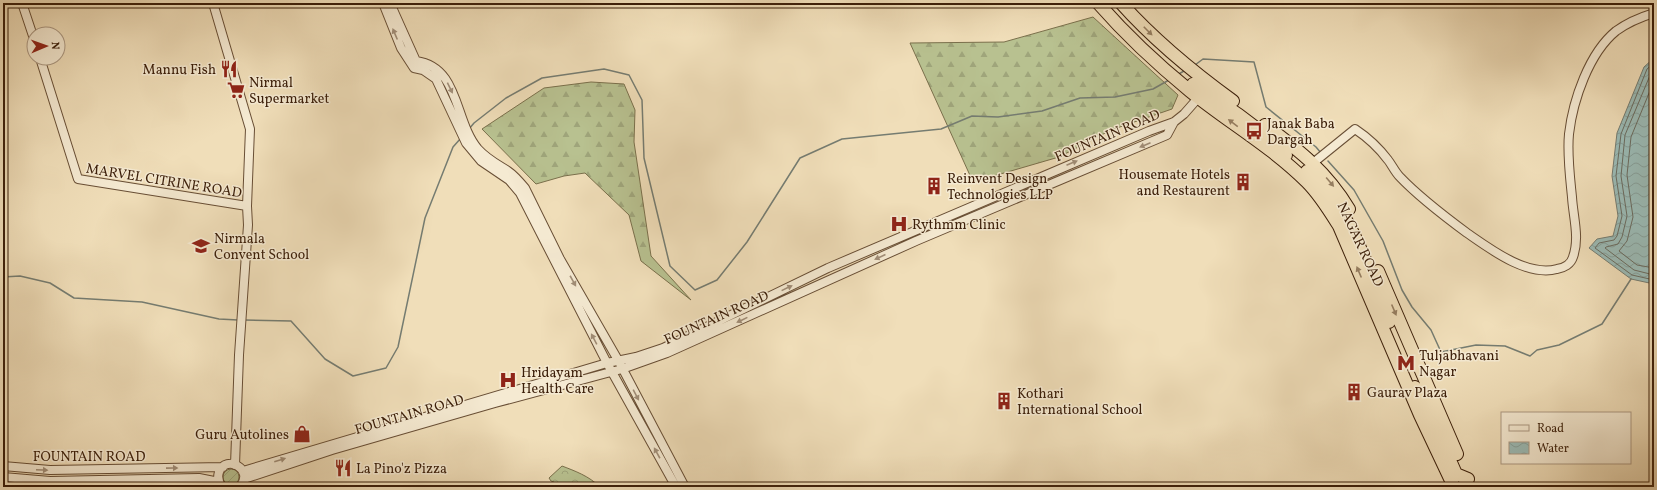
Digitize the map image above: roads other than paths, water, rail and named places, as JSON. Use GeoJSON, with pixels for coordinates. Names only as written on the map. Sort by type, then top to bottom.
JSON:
{"type":"FeatureCollection","features":[{"type":"Feature","properties":{"kind":"highway","name":"NAGAR ROAD"},"geometry":{"type":"LineString","coordinates":[[1098,3],[1139,48],[1181,73],[1222,94],[1294,147],[1313,163],[1338,191],[1354,218],[1470,484]]}},
{"type":"Feature","properties":{"kind":"highway"},"geometry":{"type":"LineString","coordinates":[[1108,3],[1149,48],[1181,73],[1201,94],[1239,115],[1272,140],[1279,149],[1319,183],[1334,201],[1348,222],[1417,392],[1426,405],[1456,474],[1470,484]]}},
{"type":"Feature","properties":{"kind":"highway","name":"NAGAR ROAD"},"geometry":{"type":"LineString","coordinates":[[1121,3],[1151,35],[1181,73]]}},
{"type":"Feature","properties":{"kind":"highway","name":"NAGAR ROAD"},"geometry":{"type":"LineString","coordinates":[[1201,94],[1288,165],[1307,182],[1324,201],[1339,226],[1420,415],[1454,487]]}},
{"type":"Feature","properties":{"kind":"highway"},"geometry":{"type":"LineString","coordinates":[[1201,94],[1222,94]]}},
{"type":"Feature","properties":{"kind":"street"},"geometry":{"type":"LineString","coordinates":[[22,3],[30,26]]}},
{"type":"Feature","properties":{"kind":"street"},"geometry":{"type":"LineString","coordinates":[[213,3],[250,129],[247,206],[248,225],[239,355],[235,465],[244,475],[240,487]]}},
{"type":"Feature","properties":{"kind":"street"},"geometry":{"type":"LineString","coordinates":[[382,3],[404,55],[414,68],[423,70],[436,79],[481,161],[509,180],[520,193],[607,363],[676,487]]}},
{"type":"Feature","properties":{"kind":"street"},"geometry":{"type":"LineString","coordinates":[[390,3],[416,61],[425,62],[435,67],[445,77],[462,127]]}},
{"type":"Feature","properties":{"kind":"street"},"geometry":{"type":"LineString","coordinates":[[1313,163],[1355,129],[1372,143],[1387,159],[1399,176],[1426,202],[1477,240],[1515,263],[1542,270],[1562,268],[1569,264],[1573,258],[1575,249],[1576,231],[1571,184],[1569,134],[1574,112],[1586,75],[1600,47],[1616,32],[1628,24],[1654,13]]}},
{"type":"Feature","properties":{"kind":"street","name":"MARVEL CITRINE ROAD"},"geometry":{"type":"LineString","coordinates":[[42,66],[78,180],[247,206]]}},
{"type":"Feature","properties":{"kind":"street","name":"FOUNTAIN ROAD"},"geometry":{"type":"LineString","coordinates":[[244,475],[607,363],[636,357],[663,348],[828,268],[1155,128],[1174,122],[1184,114],[1201,94]]}},
{"type":"Feature","properties":{"kind":"street","name":"FOUNTAIN ROAD"},"geometry":{"type":"LineString","coordinates":[[244,475],[480,407],[612,372],[682,347],[887,254],[1167,135],[1174,122]]}},
{"type":"Feature","properties":{"kind":"street"},"geometry":{"type":"LineString","coordinates":[[469,140],[489,160],[508,171],[525,188],[560,259],[618,360],[685,487]]}},
{"type":"Feature","properties":{"kind":"street"},"geometry":{"type":"LineString","coordinates":[[1028,182],[1032,193]]}},
{"type":"Feature","properties":{"kind":"street","name":"FOUNTAIN ROAD"},"geometry":{"type":"LineString","coordinates":[[3,466],[50,470],[223,467],[229,464],[235,465]]}},
{"type":"Feature","properties":{"kind":"street","name":"FOUNTAIN ROAD"},"geometry":{"type":"LineString","coordinates":[[3,477],[50,481],[199,478],[221,484],[219,473],[223,467]]}},
{"type":"Feature","properties":{"kind":"water"},"geometry":{"type":"Polygon","coordinates":[[[1654,58],[1654,284],[1631,279],[1589,248],[1597,239],[1613,236],[1618,216],[1612,176],[1617,133],[1644,67],[1654,58]]]}},
{"type":"Feature","properties":{"kind":"waterway"},"geometry":{"type":"LineString","coordinates":[[1195,65],[1203,59],[1254,62],[1266,107],[1316,147],[1321,153]]}},
{"type":"Feature","properties":{"kind":"waterway"},"geometry":{"type":"LineString","coordinates":[[469,129],[474,123],[506,98],[542,78],[604,69],[629,75],[642,100],[644,158],[670,266],[695,290],[717,280],[747,242],[800,158],[842,139],[941,129],[972,116],[998,117],[1042,111],[1080,98],[1115,97],[1153,89],[1169,80]]}},
{"type":"Feature","properties":{"kind":"waterway"},"geometry":{"type":"LineString","coordinates":[[1177,75],[1184,71]]}},
{"type":"Feature","properties":{"kind":"waterway"},"geometry":{"type":"LineString","coordinates":[[244,320],[291,321],[325,359],[353,376],[386,368],[398,347],[425,218],[453,147],[461,138]]}},
{"type":"Feature","properties":{"kind":"waterway"},"geometry":{"type":"LineString","coordinates":[[1328,161],[1354,190],[1383,241],[1402,290],[1412,307],[1431,330],[1441,352],[1476,345],[1505,346],[1530,356],[1537,350],[1559,345],[1602,324],[1631,279]]}},
{"type":"Feature","properties":{"kind":"waterway"},"geometry":{"type":"LineString","coordinates":[[3,277],[20,276],[50,283],[74,298],[142,302],[219,319],[238,320]]}},
{"type":"Feature","properties":{"kind":"place","name":"Mannu Fish"},"geometry":{"type":"Point","coordinates":[229,69]}},
{"type":"Feature","properties":{"kind":"place","name":"Nirmal Supermarket"},"geometry":{"type":"Point","coordinates":[236,90]}},
{"type":"Feature","properties":{"kind":"place","name":"Janak Baba Dargah"},"geometry":{"type":"Point","coordinates":[1254,131]}},
{"type":"Feature","properties":{"kind":"place","name":"Housemate Hotels and Restaurent"},"geometry":{"type":"Point","coordinates":[1243,182]}},
{"type":"Feature","properties":{"kind":"place","name":"Reinvent Design Technologies LLP"},"geometry":{"type":"Point","coordinates":[934,186]}},
{"type":"Feature","properties":{"kind":"place","name":"Rythmm Clinic"},"geometry":{"type":"Point","coordinates":[899,224]}},
{"type":"Feature","properties":{"kind":"place","name":"Nirmala Convent School"},"geometry":{"type":"Point","coordinates":[201,246]}},
{"type":"Feature","properties":{"kind":"place","name":"Tuljabhavani Nagar"},"geometry":{"type":"Point","coordinates":[1406,363]}},
{"type":"Feature","properties":{"kind":"place","name":"Hridayam Health Care"},"geometry":{"type":"Point","coordinates":[508,380]}},
{"type":"Feature","properties":{"kind":"place","name":"Gaurav Plaza"},"geometry":{"type":"Point","coordinates":[1354,392]}},
{"type":"Feature","properties":{"kind":"place","name":"Kothari International School"},"geometry":{"type":"Point","coordinates":[1004,401]}},
{"type":"Feature","properties":{"kind":"place","name":"Guru Autolines"},"geometry":{"type":"Point","coordinates":[302,434]}},
{"type":"Feature","properties":{"kind":"place","name":"La Pino'z Pizza"},"geometry":{"type":"Point","coordinates":[343,468]}}]}
